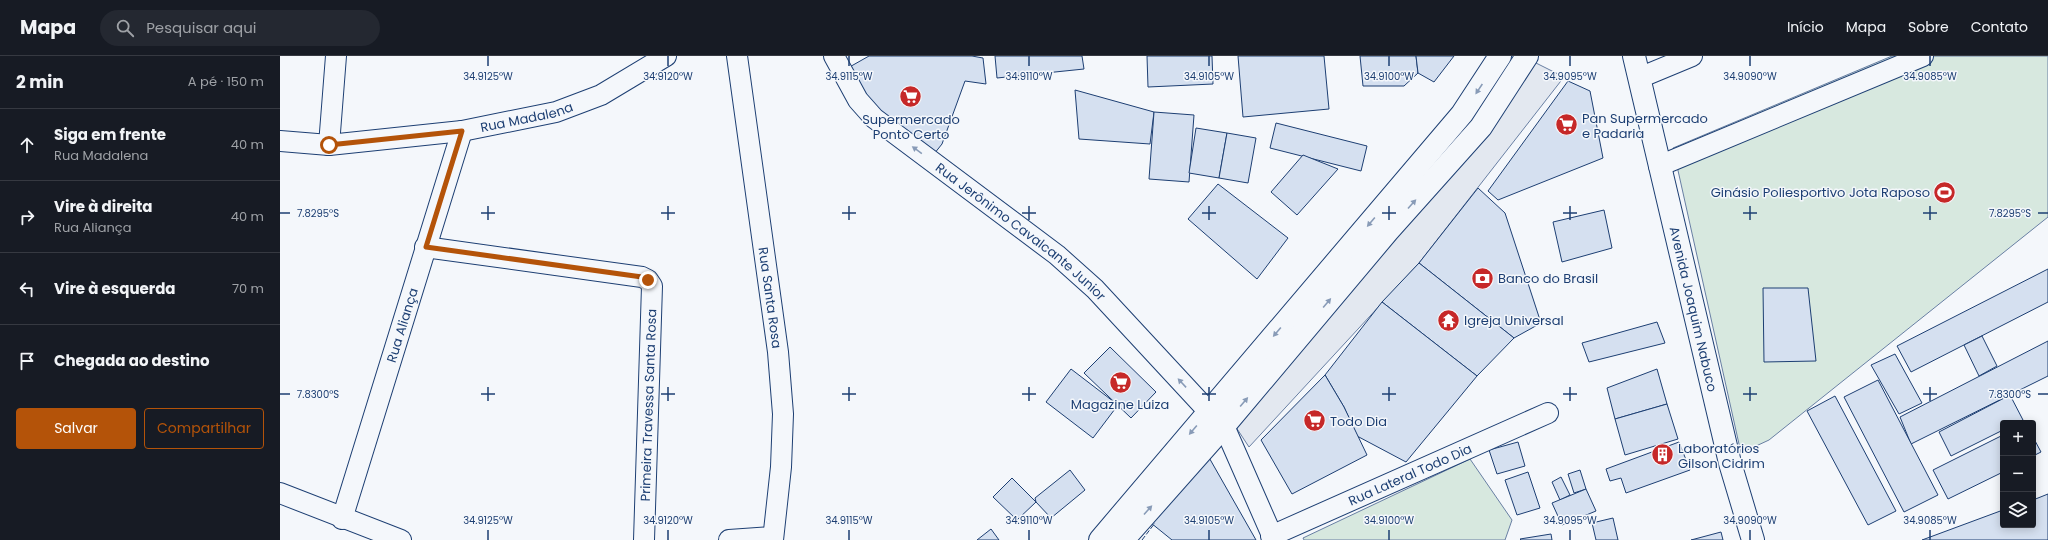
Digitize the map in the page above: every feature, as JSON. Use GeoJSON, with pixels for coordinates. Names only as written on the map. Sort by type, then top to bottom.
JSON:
{"type":"FeatureCollection","features":[{"type":"Feature","properties":{"kind":"main road"},"geometry":{"type":"LineString","coordinates":[[1123,540],[1216,419],[1462,114],[1500,56]]}},
{"type":"Feature","properties":{"kind":"main road"},"geometry":{"type":"LineString","coordinates":[[1100,540],[1216,419],[1481,127],[1527,56]]}},
{"type":"Feature","properties":{"kind":"main road","name":"Avenida Joaquim Nabuco"},"geometry":{"type":"LineString","coordinates":[[1634,56],[1730,462],[1753,540]]}},
{"type":"Feature","properties":{"kind":"street"},"geometry":{"type":"LineString","coordinates":[[329,145],[336,56]]}},
{"type":"Feature","properties":{"kind":"street","name":"Rua Madalena"},"geometry":{"type":"LineString","coordinates":[[280,141],[329,145],[462,131],[556,112],[602,95],[666,56]]}},
{"type":"Feature","properties":{"kind":"street","name":"Rua Santa Rosa"},"geometry":{"type":"LineString","coordinates":[[737,56],[777,346],[783,414],[781,466],[773,538]]}},
{"type":"Feature","properties":{"kind":"street","name":"Rua Jerônimo Cavalcante Junior"},"geometry":{"type":"LineString","coordinates":[[834,56],[858,100],[874,118],[1057,255],[1095,289],[1216,419],[1272,538]]}},
{"type":"Feature","properties":{"kind":"street"},"geometry":{"type":"LineString","coordinates":[[1639,78],[1692,56]]}},
{"type":"Feature","properties":{"kind":"street"},"geometry":{"type":"LineString","coordinates":[[1659,166],[1923,56]]}},
{"type":"Feature","properties":{"kind":"street","name":"Rua Aliança"},"geometry":{"type":"LineString","coordinates":[[342,519],[462,131]]}},
{"type":"Feature","properties":{"kind":"street","name":"Primeira Travessa Santa Rosa"},"geometry":{"type":"LineString","coordinates":[[426,247],[642,277],[648,280],[652,286],[644,540]]}},
{"type":"Feature","properties":{"kind":"street","name":"Rua Lateral Todo Dia"},"geometry":{"type":"LineString","coordinates":[[1272,538],[1548,413]]}},
{"type":"Feature","properties":{"kind":"street"},"geometry":{"type":"LineString","coordinates":[[280,493],[342,519],[401,540]]}},
{"type":"Feature","properties":{"kind":"street"},"geometry":{"type":"LineString","coordinates":[[729,540],[773,538]]}},
{"type":"Feature","properties":{"kind":"shaded area","name":"Ginásio Poliesportivo Jota Raposo"},"geometry":{"type":"Polygon","coordinates":[[[1892,56],[2048,56],[2048,217],[1769,440],[1741,453],[1673,148],[1892,56]]]}},
{"type":"Feature","properties":{"kind":"shaded area"},"geometry":{"type":"Polygon","coordinates":[[[1526,58],[1564,77],[1419,263],[1249,447],[1228,415],[1526,58]]]}},
{"type":"Feature","properties":{"kind":"shaded area"},"geometry":{"type":"Polygon","coordinates":[[[1470,459],[1512,520],[1505,540],[1304,540],[1303,538],[1470,459]]]}},
{"type":"Feature","properties":{"kind":"building","name":"Supermercado Ponto Certo"},"geometry":{"type":"Polygon","coordinates":[[[869,56],[972,56],[983,58],[986,84],[965,81],[942,144],[934,154],[871,110],[846,69],[869,56]]]}},
{"type":"Feature","properties":{"kind":"building"},"geometry":{"type":"Polygon","coordinates":[[[995,56],[1082,56],[1084,69],[997,78],[995,56]]]}},
{"type":"Feature","properties":{"kind":"building"},"geometry":{"type":"Polygon","coordinates":[[[1147,56],[1212,56],[1213,84],[1148,87],[1147,56]]]}},
{"type":"Feature","properties":{"kind":"building"},"geometry":{"type":"Polygon","coordinates":[[[1238,56],[1324,56],[1329,109],[1243,117],[1238,56]]]}},
{"type":"Feature","properties":{"kind":"building"},"geometry":{"type":"Polygon","coordinates":[[[1360,56],[1416,56],[1418,73],[1404,86],[1363,86],[1360,56]]]}},
{"type":"Feature","properties":{"kind":"building"},"geometry":{"type":"Polygon","coordinates":[[[1416,56],[1454,56],[1434,82],[1418,73],[1416,56]]]}},
{"type":"Feature","properties":{"kind":"building","name":"Pan Supermercado e Padaria"},"geometry":{"type":"Polygon","coordinates":[[[1568,81],[1590,91],[1603,158],[1498,200],[1488,191],[1568,81]]]}},
{"type":"Feature","properties":{"kind":"building"},"geometry":{"type":"Polygon","coordinates":[[[1075,90],[1154,112],[1150,144],[1079,139],[1075,90]]]}},
{"type":"Feature","properties":{"kind":"building"},"geometry":{"type":"Polygon","coordinates":[[[1154,112],[1194,115],[1189,182],[1149,179],[1154,112]]]}},
{"type":"Feature","properties":{"kind":"building"},"geometry":{"type":"Polygon","coordinates":[[[1276,123],[1367,146],[1361,171],[1270,148],[1276,123]]]}},
{"type":"Feature","properties":{"kind":"building"},"geometry":{"type":"Polygon","coordinates":[[[1196,128],[1227,133],[1219,178],[1189,173],[1196,128]]]}},
{"type":"Feature","properties":{"kind":"building"},"geometry":{"type":"Polygon","coordinates":[[[1227,133],[1256,138],[1248,183],[1219,178],[1227,133]]]}},
{"type":"Feature","properties":{"kind":"building"},"geometry":{"type":"Polygon","coordinates":[[[1303,155],[1338,169],[1297,215],[1271,192],[1303,155]]]}},
{"type":"Feature","properties":{"kind":"building"},"geometry":{"type":"Polygon","coordinates":[[[1218,184],[1288,238],[1257,279],[1188,219],[1218,184]]]}},
{"type":"Feature","properties":{"kind":"building","name":"Banco do Brasil"},"geometry":{"type":"Polygon","coordinates":[[[1478,188],[1505,213],[1541,323],[1514,338],[1419,263],[1478,188]]]}},
{"type":"Feature","properties":{"kind":"building"},"geometry":{"type":"Polygon","coordinates":[[[1604,210],[1612,248],[1562,262],[1553,222],[1604,210]]]}},
{"type":"Feature","properties":{"kind":"building","name":"Igreja Universal"},"geometry":{"type":"Polygon","coordinates":[[[1419,263],[1514,338],[1477,376],[1382,302],[1419,263]]]}},
{"type":"Feature","properties":{"kind":"building"},"geometry":{"type":"Polygon","coordinates":[[[2048,269],[2048,302],[1911,372],[1897,346],[2048,269]]]}},
{"type":"Feature","properties":{"kind":"building"},"geometry":{"type":"Polygon","coordinates":[[[1763,288],[1808,288],[1816,361],[1764,362],[1763,288]]]}},
{"type":"Feature","properties":{"kind":"building"},"geometry":{"type":"Polygon","coordinates":[[[1382,302],[1477,376],[1406,462],[1357,436],[1344,407],[1325,375],[1382,302]]]}},
{"type":"Feature","properties":{"kind":"building"},"geometry":{"type":"Polygon","coordinates":[[[1657,322],[1665,343],[1589,362],[1582,343],[1657,322]]]}},
{"type":"Feature","properties":{"kind":"building"},"geometry":{"type":"Polygon","coordinates":[[[1982,336],[1997,366],[1979,376],[1964,345],[1982,336]]]}},
{"type":"Feature","properties":{"kind":"building"},"geometry":{"type":"Polygon","coordinates":[[[2048,341],[2048,376],[1911,444],[1900,417],[2048,341]]]}},
{"type":"Feature","properties":{"kind":"building","name":"Magazine Luiza"},"geometry":{"type":"Polygon","coordinates":[[[1110,347],[1156,392],[1131,418],[1084,373],[1110,347]]]}},
{"type":"Feature","properties":{"kind":"building"},"geometry":{"type":"Polygon","coordinates":[[[1895,354],[1922,403],[1899,414],[1871,365],[1895,354]]]}},
{"type":"Feature","properties":{"kind":"building"},"geometry":{"type":"Polygon","coordinates":[[[1071,369],[1118,405],[1093,438],[1046,402],[1071,369]]]}},
{"type":"Feature","properties":{"kind":"building"},"geometry":{"type":"Polygon","coordinates":[[[1657,369],[1667,404],[1615,419],[1607,388],[1657,369]]]}},
{"type":"Feature","properties":{"kind":"building","name":"Todo Dia"},"geometry":{"type":"Polygon","coordinates":[[[1325,375],[1344,407],[1367,455],[1292,494],[1261,440],[1325,375]]]}},
{"type":"Feature","properties":{"kind":"building"},"geometry":{"type":"Polygon","coordinates":[[[1878,380],[1938,495],[1904,512],[1844,397],[1878,380]]]}},
{"type":"Feature","properties":{"kind":"building"},"geometry":{"type":"Polygon","coordinates":[[[2010,395],[2023,420],[2000,420],[2000,432],[1951,456],[1939,432],[2010,395]]]}},
{"type":"Feature","properties":{"kind":"building"},"geometry":{"type":"Polygon","coordinates":[[[1835,396],[1896,511],[1868,525],[1807,411],[1835,396]]]}},
{"type":"Feature","properties":{"kind":"building"},"geometry":{"type":"Polygon","coordinates":[[[1667,404],[1678,439],[1625,455],[1615,419],[1667,404]]]}},
{"type":"Feature","properties":{"kind":"building"},"geometry":{"type":"Polygon","coordinates":[[[2000,436],[2000,473],[1948,499],[1933,470],[2000,436]]]}},
{"type":"Feature","properties":{"kind":"building"},"geometry":{"type":"Polygon","coordinates":[[[1518,442],[1525,466],[1497,474],[1489,450],[1518,442]]]}},
{"type":"Feature","properties":{"kind":"building","name":"Laboratórios Gilson Cidrim"},"geometry":{"type":"Polygon","coordinates":[[[1679,442],[1690,470],[1626,493],[1621,478],[1610,481],[1606,469],[1679,442]]]}},
{"type":"Feature","properties":{"kind":"building"},"geometry":{"type":"Polygon","coordinates":[[[2036,443],[2041,452],[2036,454],[2036,443]]]}},
{"type":"Feature","properties":{"kind":"building"},"geometry":{"type":"Polygon","coordinates":[[[1207,454],[1256,540],[1172,540],[1151,523],[1207,454]]]}},
{"type":"Feature","properties":{"kind":"building"},"geometry":{"type":"Polygon","coordinates":[[[1070,470],[1085,490],[1051,518],[1036,502],[1035,498],[1070,470]]]}},
{"type":"Feature","properties":{"kind":"building"},"geometry":{"type":"Polygon","coordinates":[[[1580,470],[1586,489],[1574,493],[1568,474],[1580,470]]]}},
{"type":"Feature","properties":{"kind":"building"},"geometry":{"type":"Polygon","coordinates":[[[1528,472],[1540,508],[1517,515],[1505,480],[1528,472]]]}},
{"type":"Feature","properties":{"kind":"building"},"geometry":{"type":"Polygon","coordinates":[[[1561,477],[1570,495],[1560,500],[1552,482],[1561,477]]]}},
{"type":"Feature","properties":{"kind":"building"},"geometry":{"type":"Polygon","coordinates":[[[1012,478],[1036,502],[1017,520],[993,497],[1012,478]]]}},
{"type":"Feature","properties":{"kind":"building"},"geometry":{"type":"Polygon","coordinates":[[[1586,489],[1596,511],[1562,525],[1552,503],[1586,489]]]}},
{"type":"Feature","properties":{"kind":"building"},"geometry":{"type":"Polygon","coordinates":[[[2048,494],[2048,540],[1922,540],[2000,511],[2000,528],[2036,528],[2036,499],[2048,494]]]}},
{"type":"Feature","properties":{"kind":"building"},"geometry":{"type":"Polygon","coordinates":[[[1613,518],[1618,540],[1596,540],[1592,523],[1613,518]]]}},
{"type":"Feature","properties":{"kind":"building"},"geometry":{"type":"Polygon","coordinates":[[[991,529],[999,540],[977,540],[991,529]]]}},
{"type":"Feature","properties":{"kind":"building"},"geometry":{"type":"Polygon","coordinates":[[[1721,532],[1723,540],[1691,540],[1721,532]]]}},
{"type":"Feature","properties":{"kind":"building"},"geometry":{"type":"Polygon","coordinates":[[[1551,534],[1552,540],[1520,539],[1551,534]]]}},
{"type":"Feature","properties":{"kind":"fence"},"geometry":{"type":"LineString","coordinates":[[1142,540],[1155,523]]}},
{"type":"Feature","properties":{"kind":"place","name":"Supermercado Ponto Certo"},"geometry":{"type":"Point","coordinates":[911,97]}},
{"type":"Feature","properties":{"kind":"place","name":"Pan Supermercado e Padaria"},"geometry":{"type":"Point","coordinates":[1567,125]}},
{"type":"Feature","properties":{"kind":"place","name":"Ginásio Poliesportivo Jota Raposo"},"geometry":{"type":"Point","coordinates":[1945,192]}},
{"type":"Feature","properties":{"kind":"place","name":"Banco do Brasil"},"geometry":{"type":"Point","coordinates":[1482,278]}},
{"type":"Feature","properties":{"kind":"place","name":"Igreja Universal"},"geometry":{"type":"Point","coordinates":[1448,320]}},
{"type":"Feature","properties":{"kind":"place","name":"Magazine Luiza"},"geometry":{"type":"Point","coordinates":[1120,382]}},
{"type":"Feature","properties":{"kind":"place","name":"Todo Dia"},"geometry":{"type":"Point","coordinates":[1315,421]}},
{"type":"Feature","properties":{"kind":"place","name":"Laboratórios Gilson Cidrim"},"geometry":{"type":"Point","coordinates":[1663,455]}},
{"type":"Feature","properties":{"kind":"route"},"geometry":{"type":"LineString","coordinates":[[329,145],[462,131],[426,247],[642,277],[648,280]]}}]}
